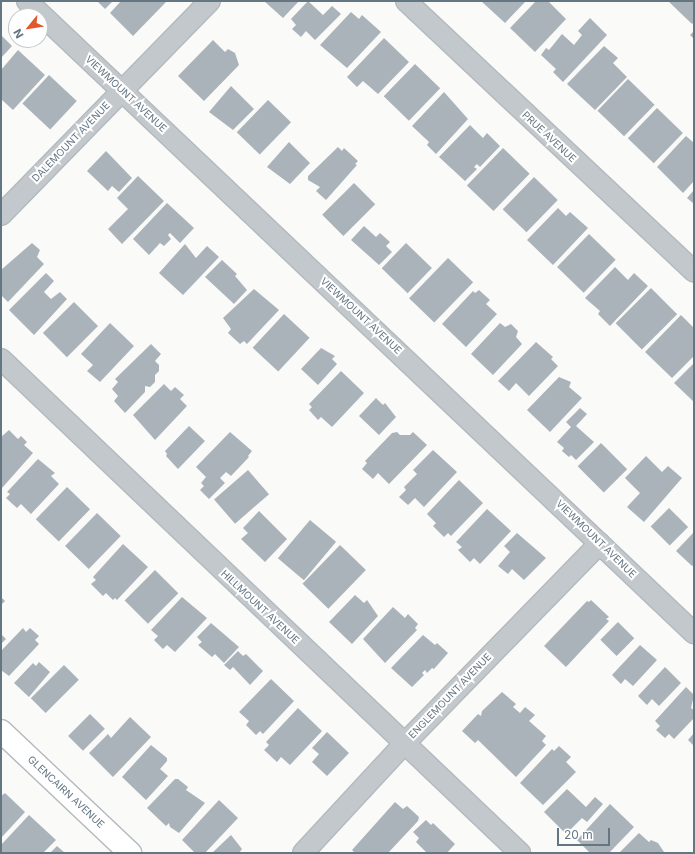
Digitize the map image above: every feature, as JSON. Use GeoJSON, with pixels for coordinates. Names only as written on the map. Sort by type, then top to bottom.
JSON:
{"type":"FeatureCollection","features":[{"type":"Feature","properties":{"kind":"street","name":"VIEWMOUNT AVENUE"},"geometry":{"type":"LineString","coordinates":[[27,1],[694,633]]}},
{"type":"Feature","properties":{"kind":"street","name":"DALEMOUNT AVENUE"},"geometry":{"type":"LineString","coordinates":[[1,216],[210,1]]}},
{"type":"Feature","properties":{"kind":"street","name":"PRUE AVENUE"},"geometry":{"type":"LineString","coordinates":[[406,1],[694,271]]}},
{"type":"Feature","properties":{"kind":"street","name":"HILLMOUNT AVENUE"},"geometry":{"type":"LineString","coordinates":[[1,359],[520,853]]}},
{"type":"Feature","properties":{"kind":"street","name":"ENGLEMOUNT AVENUE"},"geometry":{"type":"LineString","coordinates":[[303,853],[405,743],[600,543]]}},
{"type":"Feature","properties":{"kind":"street","name":"GLENCAIRN AVENUE"},"geometry":{"type":"LineString","coordinates":[[1,731],[130,853]]}},
{"type":"Feature","properties":{"kind":"building"},"geometry":{"type":"Polygon","coordinates":[[[97,1],[113,1],[105,9],[97,1]]]}},
{"type":"Feature","properties":{"kind":"building"},"geometry":{"type":"Polygon","coordinates":[[[121,1],[167,1],[133,36],[110,13],[121,1]]]}},
{"type":"Feature","properties":{"kind":"building"},"geometry":{"type":"Polygon","coordinates":[[[264,1],[299,1],[283,18],[264,1]]]}},
{"type":"Feature","properties":{"kind":"building"},"geometry":{"type":"Polygon","coordinates":[[[308,1],[323,15],[332,6],[341,14],[315,40],[306,31],[301,37],[292,29],[296,25],[291,19],[308,1]]]}},
{"type":"Feature","properties":{"kind":"building"},"geometry":{"type":"Polygon","coordinates":[[[481,1],[526,1],[505,23],[481,1]]]}},
{"type":"Feature","properties":{"kind":"building"},"geometry":{"type":"Polygon","coordinates":[[[536,1],[548,1],[566,19],[535,52],[510,28],[536,1]]]}},
{"type":"Feature","properties":{"kind":"building"},"geometry":{"type":"Polygon","coordinates":[[[668,1],[694,1],[694,22],[692,24],[668,1]]]}},
{"type":"Feature","properties":{"kind":"building"},"geometry":{"type":"Polygon","coordinates":[[[351,12],[359,19],[362,15],[381,32],[347,68],[320,45],[351,12]]]}},
{"type":"Feature","properties":{"kind":"building"},"geometry":{"type":"Polygon","coordinates":[[[590,18],[607,35],[563,82],[553,72],[556,69],[541,55],[546,48],[549,50],[562,34],[574,45],[582,35],[578,31],[590,18]]]}},
{"type":"Feature","properties":{"kind":"building"},"geometry":{"type":"Polygon","coordinates":[[[694,31],[694,39],[690,35],[694,31]]]}},
{"type":"Feature","properties":{"kind":"building"},"geometry":{"type":"Polygon","coordinates":[[[1,35],[8,42],[8,48],[10,48],[1,58],[1,35]]]}},
{"type":"Feature","properties":{"kind":"building"},"geometry":{"type":"Polygon","coordinates":[[[384,38],[409,62],[378,94],[363,81],[357,87],[347,77],[384,38]]]}},
{"type":"Feature","properties":{"kind":"building"},"geometry":{"type":"Polygon","coordinates":[[[213,40],[225,52],[228,49],[235,53],[239,65],[204,101],[178,76],[213,40]]]}},
{"type":"Feature","properties":{"kind":"building"},"geometry":{"type":"Polygon","coordinates":[[[604,46],[618,58],[613,63],[627,77],[595,110],[567,84],[604,46]]]}},
{"type":"Feature","properties":{"kind":"building"},"geometry":{"type":"Polygon","coordinates":[[[18,50],[45,75],[13,110],[1,99],[1,70],[18,50]]]}},
{"type":"Feature","properties":{"kind":"building"},"geometry":{"type":"Polygon","coordinates":[[[415,64],[440,88],[409,121],[384,96],[415,64]]]}},
{"type":"Feature","properties":{"kind":"building"},"geometry":{"type":"Polygon","coordinates":[[[49,75],[77,101],[50,129],[22,104],[49,75]]]}},
{"type":"Feature","properties":{"kind":"building"},"geometry":{"type":"Polygon","coordinates":[[[628,79],[655,105],[624,136],[597,111],[628,79]]]}},
{"type":"Feature","properties":{"kind":"building"},"geometry":{"type":"Polygon","coordinates":[[[231,86],[254,109],[233,130],[209,112],[231,86]]]}},
{"type":"Feature","properties":{"kind":"building"},"geometry":{"type":"Polygon","coordinates":[[[444,92],[468,119],[436,154],[427,145],[429,142],[412,126],[444,92]]]}},
{"type":"Feature","properties":{"kind":"building"},"geometry":{"type":"Polygon","coordinates":[[[268,100],[291,122],[260,155],[237,132],[268,100]]]}},
{"type":"Feature","properties":{"kind":"building"},"geometry":{"type":"Polygon","coordinates":[[[657,108],[683,133],[654,163],[628,138],[657,108]]]}},
{"type":"Feature","properties":{"kind":"building"},"geometry":{"type":"Polygon","coordinates":[[[470,125],[483,138],[487,133],[500,146],[480,167],[477,164],[474,167],[477,169],[465,181],[439,157],[470,125]]]}},
{"type":"Feature","properties":{"kind":"building"},"geometry":{"type":"Polygon","coordinates":[[[686,136],[694,143],[694,181],[683,193],[657,167],[686,136]]]}},
{"type":"Feature","properties":{"kind":"building"},"geometry":{"type":"Polygon","coordinates":[[[289,142],[310,163],[290,184],[267,167],[289,142]]]}},
{"type":"Feature","properties":{"kind":"building"},"geometry":{"type":"Polygon","coordinates":[[[338,147],[342,151],[344,148],[358,161],[355,164],[357,165],[326,200],[316,191],[320,187],[308,180],[308,176],[338,147]]]}},
{"type":"Feature","properties":{"kind":"building"},"geometry":{"type":"Polygon","coordinates":[[[503,148],[530,174],[493,211],[467,185],[503,148]]]}},
{"type":"Feature","properties":{"kind":"building"},"geometry":{"type":"Polygon","coordinates":[[[106,151],[132,178],[119,192],[112,186],[108,191],[87,171],[106,151]]]}},
{"type":"Feature","properties":{"kind":"building"},"geometry":{"type":"Polygon","coordinates":[[[138,176],[164,201],[122,244],[108,229],[128,209],[117,198],[138,176]]]}},
{"type":"Feature","properties":{"kind":"building"},"geometry":{"type":"Polygon","coordinates":[[[534,177],[558,200],[526,232],[503,209],[534,177]]]}},
{"type":"Feature","properties":{"kind":"building"},"geometry":{"type":"Polygon","coordinates":[[[354,183],[375,204],[343,236],[322,215],[354,183]]]}},
{"type":"Feature","properties":{"kind":"building"},"geometry":{"type":"Polygon","coordinates":[[[694,190],[694,204],[687,198],[694,190]]]}},
{"type":"Feature","properties":{"kind":"building"},"geometry":{"type":"Polygon","coordinates":[[[167,203],[194,228],[180,243],[170,233],[168,235],[171,239],[164,246],[160,243],[149,255],[133,239],[167,203]]]}},
{"type":"Feature","properties":{"kind":"building"},"geometry":{"type":"Polygon","coordinates":[[[558,208],[566,216],[570,212],[588,228],[553,265],[527,240],[558,208]]]}},
{"type":"Feature","properties":{"kind":"building"},"geometry":{"type":"Polygon","coordinates":[[[364,226],[376,237],[380,233],[390,242],[386,246],[392,252],[379,265],[351,240],[364,226]]]}},
{"type":"Feature","properties":{"kind":"building"},"geometry":{"type":"Polygon","coordinates":[[[589,234],[616,260],[584,293],[557,267],[589,234]]]}},
{"type":"Feature","properties":{"kind":"building"},"geometry":{"type":"Polygon","coordinates":[[[32,243],[40,250],[37,257],[44,264],[8,302],[1,295],[1,270],[32,243]]]}},
{"type":"Feature","properties":{"kind":"building"},"geometry":{"type":"Polygon","coordinates":[[[406,243],[432,268],[408,293],[382,268],[406,243]]]}},
{"type":"Feature","properties":{"kind":"building"},"geometry":{"type":"Polygon","coordinates":[[[185,244],[196,258],[207,246],[219,257],[183,295],[159,273],[185,244]]]}},
{"type":"Feature","properties":{"kind":"building"},"geometry":{"type":"Polygon","coordinates":[[[448,258],[473,282],[434,323],[409,298],[448,258]]]}},
{"type":"Feature","properties":{"kind":"building"},"geometry":{"type":"Polygon","coordinates":[[[222,260],[237,274],[235,276],[247,290],[234,304],[205,277],[222,260]]]}},
{"type":"Feature","properties":{"kind":"building"},"geometry":{"type":"Polygon","coordinates":[[[615,267],[628,280],[634,273],[648,286],[610,326],[598,314],[600,311],[585,298],[615,267]]]}},
{"type":"Feature","properties":{"kind":"building"},"geometry":{"type":"Polygon","coordinates":[[[46,273],[54,281],[44,292],[51,299],[60,292],[67,299],[34,335],[9,310],[46,273]]]}},
{"type":"Feature","properties":{"kind":"building"},"geometry":{"type":"Polygon","coordinates":[[[651,288],[677,314],[642,350],[616,323],[651,288]]]}},
{"type":"Feature","properties":{"kind":"building"},"geometry":{"type":"Polygon","coordinates":[[[254,289],[279,310],[247,344],[244,341],[240,344],[228,333],[231,329],[223,318],[254,289]]]}},
{"type":"Feature","properties":{"kind":"building"},"geometry":{"type":"Polygon","coordinates":[[[479,290],[490,300],[486,304],[497,314],[466,347],[442,324],[473,291],[475,293],[479,290]]]}},
{"type":"Feature","properties":{"kind":"building"},"geometry":{"type":"Polygon","coordinates":[[[74,302],[98,326],[67,357],[43,333],[74,302]]]}},
{"type":"Feature","properties":{"kind":"building"},"geometry":{"type":"Polygon","coordinates":[[[284,314],[310,338],[278,372],[253,348],[284,314]]]}},
{"type":"Feature","properties":{"kind":"building"},"geometry":{"type":"Polygon","coordinates":[[[681,315],[694,328],[694,356],[672,378],[645,352],[681,315]]]}},
{"type":"Feature","properties":{"kind":"building"},"geometry":{"type":"Polygon","coordinates":[[[110,323],[134,346],[100,382],[87,371],[93,365],[81,354],[110,323]]]}},
{"type":"Feature","properties":{"kind":"building"},"geometry":{"type":"Polygon","coordinates":[[[500,323],[505,327],[511,324],[518,331],[516,337],[522,344],[493,375],[471,354],[500,323]]]}},
{"type":"Feature","properties":{"kind":"building"},"geometry":{"type":"Polygon","coordinates":[[[536,342],[553,357],[551,359],[558,366],[529,396],[516,383],[509,391],[498,381],[536,342]]]}},
{"type":"Feature","properties":{"kind":"building"},"geometry":{"type":"Polygon","coordinates":[[[151,344],[161,354],[155,361],[159,365],[159,371],[155,375],[155,382],[150,387],[145,386],[145,392],[125,413],[114,401],[118,396],[112,389],[118,382],[115,379],[151,344]]]}},
{"type":"Feature","properties":{"kind":"building"},"geometry":{"type":"Polygon","coordinates":[[[321,348],[335,356],[332,359],[337,364],[318,385],[301,369],[321,348]]]}},
{"type":"Feature","properties":{"kind":"building"},"geometry":{"type":"Polygon","coordinates":[[[694,363],[694,402],[674,383],[694,363]]]}},
{"type":"Feature","properties":{"kind":"building"},"geometry":{"type":"Polygon","coordinates":[[[341,371],[364,393],[332,427],[321,417],[318,420],[309,410],[312,407],[309,404],[341,371]]]}},
{"type":"Feature","properties":{"kind":"building"},"geometry":{"type":"Polygon","coordinates":[[[559,377],[571,382],[569,387],[582,398],[550,432],[527,410],[559,377]]]}},
{"type":"Feature","properties":{"kind":"building"},"geometry":{"type":"Polygon","coordinates":[[[164,384],[171,391],[175,387],[184,395],[180,399],[187,406],[155,440],[133,415],[164,384]]]}},
{"type":"Feature","properties":{"kind":"building"},"geometry":{"type":"Polygon","coordinates":[[[376,398],[383,405],[385,403],[396,417],[379,435],[359,416],[376,398]]]}},
{"type":"Feature","properties":{"kind":"building"},"geometry":{"type":"Polygon","coordinates":[[[580,408],[587,414],[576,426],[594,442],[576,460],[571,455],[569,457],[562,451],[564,448],[557,442],[571,427],[566,422],[580,408]]]}},
{"type":"Feature","properties":{"kind":"building"},"geometry":{"type":"Polygon","coordinates":[[[189,426],[205,441],[178,469],[166,456],[167,454],[165,451],[189,426]]]}},
{"type":"Feature","properties":{"kind":"building"},"geometry":{"type":"Polygon","coordinates":[[[9,430],[18,439],[21,436],[27,442],[24,445],[33,453],[2,488],[1,437],[9,430]]]}},
{"type":"Feature","properties":{"kind":"building"},"geometry":{"type":"Polygon","coordinates":[[[230,432],[252,451],[248,456],[249,457],[231,476],[226,472],[220,478],[225,483],[209,499],[200,490],[204,486],[201,483],[206,477],[196,467],[230,432]]]}},
{"type":"Feature","properties":{"kind":"building"},"geometry":{"type":"Polygon","coordinates":[[[397,432],[400,435],[410,435],[413,432],[427,445],[389,484],[378,473],[373,479],[362,469],[367,463],[365,461],[392,433],[397,432]]]}},
{"type":"Feature","properties":{"kind":"building"},"geometry":{"type":"Polygon","coordinates":[[[601,443],[627,469],[604,492],[578,466],[601,443]]]}},
{"type":"Feature","properties":{"kind":"building"},"geometry":{"type":"Polygon","coordinates":[[[433,450],[457,472],[424,507],[415,498],[408,505],[399,497],[406,490],[404,487],[417,474],[413,470],[433,450]]]}},
{"type":"Feature","properties":{"kind":"building"},"geometry":{"type":"Polygon","coordinates":[[[646,456],[662,472],[668,466],[682,478],[644,522],[627,507],[640,493],[625,478],[646,456]]]}},
{"type":"Feature","properties":{"kind":"building"},"geometry":{"type":"Polygon","coordinates":[[[38,459],[55,473],[51,476],[59,484],[31,514],[21,504],[17,508],[6,498],[10,494],[7,492],[38,459]]]}},
{"type":"Feature","properties":{"kind":"building"},"geometry":{"type":"Polygon","coordinates":[[[248,470],[269,494],[235,524],[214,500],[248,470]]]}},
{"type":"Feature","properties":{"kind":"building"},"geometry":{"type":"Polygon","coordinates":[[[459,480],[483,503],[451,536],[448,533],[444,537],[433,526],[436,523],[427,514],[459,480]]]}},
{"type":"Feature","properties":{"kind":"building"},"geometry":{"type":"Polygon","coordinates":[[[67,487],[90,509],[59,542],[36,519],[67,487]]]}},
{"type":"Feature","properties":{"kind":"building"},"geometry":{"type":"Polygon","coordinates":[[[669,508],[688,527],[670,545],[651,526],[669,508]]]}},
{"type":"Feature","properties":{"kind":"building"},"geometry":{"type":"Polygon","coordinates":[[[487,509],[511,531],[480,564],[474,558],[470,562],[458,550],[462,547],[456,542],[487,509]]]}},
{"type":"Feature","properties":{"kind":"building"},"geometry":{"type":"Polygon","coordinates":[[[259,511],[287,539],[265,562],[241,539],[248,533],[243,528],[259,511]]]}},
{"type":"Feature","properties":{"kind":"building"},"geometry":{"type":"Polygon","coordinates":[[[97,513],[121,536],[89,569],[65,546],[97,513]]]}},
{"type":"Feature","properties":{"kind":"building"},"geometry":{"type":"Polygon","coordinates":[[[310,520],[336,542],[304,580],[278,558],[310,520]]]}},
{"type":"Feature","properties":{"kind":"building"},"geometry":{"type":"Polygon","coordinates":[[[694,532],[694,565],[692,566],[676,551],[694,532]]]}},
{"type":"Feature","properties":{"kind":"building"},"geometry":{"type":"Polygon","coordinates":[[[517,533],[546,558],[524,580],[512,569],[508,574],[498,566],[510,552],[504,546],[517,533]]]}},
{"type":"Feature","properties":{"kind":"building"},"geometry":{"type":"Polygon","coordinates":[[[123,544],[148,567],[117,600],[115,598],[113,600],[106,593],[103,596],[91,584],[96,580],[93,577],[123,544]]]}},
{"type":"Feature","properties":{"kind":"building"},"geometry":{"type":"Polygon","coordinates":[[[340,545],[366,570],[328,609],[302,584],[340,545]]]}},
{"type":"Feature","properties":{"kind":"building"},"geometry":{"type":"Polygon","coordinates":[[[155,570],[178,593],[148,624],[125,600],[155,570]]]}},
{"type":"Feature","properties":{"kind":"building"},"geometry":{"type":"Polygon","coordinates":[[[355,595],[364,603],[367,600],[378,616],[352,644],[329,622],[355,595]]]}},
{"type":"Feature","properties":{"kind":"building"},"geometry":{"type":"Polygon","coordinates":[[[1,597],[5,601],[1,605],[1,597]]]}},
{"type":"Feature","properties":{"kind":"building"},"geometry":{"type":"Polygon","coordinates":[[[182,597],[207,618],[175,652],[167,645],[163,649],[154,640],[158,636],[151,630],[182,597]]]}},
{"type":"Feature","properties":{"kind":"building"},"geometry":{"type":"Polygon","coordinates":[[[591,600],[609,617],[606,619],[609,621],[566,667],[544,646],[587,601],[589,602],[591,600]]]}},
{"type":"Feature","properties":{"kind":"building"},"geometry":{"type":"Polygon","coordinates":[[[393,607],[405,618],[408,614],[418,624],[415,628],[417,630],[385,663],[363,639],[393,607]]]}},
{"type":"Feature","properties":{"kind":"building"},"geometry":{"type":"Polygon","coordinates":[[[618,622],[634,638],[617,656],[600,640],[618,622]]]}},
{"type":"Feature","properties":{"kind":"building"},"geometry":{"type":"Polygon","coordinates":[[[211,623],[239,647],[224,663],[215,654],[212,657],[198,645],[202,642],[197,637],[211,623]]]}},
{"type":"Feature","properties":{"kind":"building"},"geometry":{"type":"Polygon","coordinates":[[[23,628],[26,632],[30,628],[39,636],[35,640],[39,644],[9,676],[1,670],[1,651],[23,628]]]}},
{"type":"Feature","properties":{"kind":"building"},"geometry":{"type":"Polygon","coordinates":[[[1,634],[6,639],[1,644],[1,634]]]}},
{"type":"Feature","properties":{"kind":"building"},"geometry":{"type":"Polygon","coordinates":[[[423,635],[435,645],[437,643],[448,653],[434,669],[432,668],[427,673],[425,670],[422,673],[424,675],[412,687],[391,668],[423,635]]]}},
{"type":"Feature","properties":{"kind":"building"},"geometry":{"type":"Polygon","coordinates":[[[640,645],[657,660],[633,686],[625,679],[621,684],[612,675],[640,645]]]}},
{"type":"Feature","properties":{"kind":"building"},"geometry":{"type":"Polygon","coordinates":[[[238,651],[243,656],[246,654],[263,671],[250,685],[233,667],[230,670],[224,665],[238,651]]]}},
{"type":"Feature","properties":{"kind":"building"},"geometry":{"type":"Polygon","coordinates":[[[39,662],[50,672],[29,697],[14,683],[33,663],[36,666],[39,662]]]}},
{"type":"Feature","properties":{"kind":"building"},"geometry":{"type":"Polygon","coordinates":[[[64,665],[79,680],[46,713],[31,698],[64,665]]]}},
{"type":"Feature","properties":{"kind":"building"},"geometry":{"type":"Polygon","coordinates":[[[665,667],[681,683],[659,706],[652,699],[647,705],[638,696],[665,667]]]}},
{"type":"Feature","properties":{"kind":"building"},"geometry":{"type":"Polygon","coordinates":[[[271,679],[294,701],[263,734],[260,731],[256,735],[246,725],[249,721],[239,712],[271,679]]]}},
{"type":"Feature","properties":{"kind":"building"},"geometry":{"type":"Polygon","coordinates":[[[686,687],[694,695],[691,708],[694,710],[694,718],[674,739],[669,734],[665,738],[656,730],[660,726],[655,721],[686,687]]]}},
{"type":"Feature","properties":{"kind":"building"},"geometry":{"type":"Polygon","coordinates":[[[502,692],[516,704],[513,707],[520,713],[525,707],[535,715],[529,721],[546,736],[542,741],[546,745],[516,777],[478,740],[475,743],[462,731],[478,714],[481,716],[482,711],[502,692]]]}},
{"type":"Feature","properties":{"kind":"building"},"geometry":{"type":"Polygon","coordinates":[[[298,708],[322,731],[290,765],[281,757],[277,762],[264,750],[269,745],[266,742],[298,708]]]}},
{"type":"Feature","properties":{"kind":"building"},"geometry":{"type":"Polygon","coordinates":[[[90,714],[105,729],[83,751],[68,736],[90,714]]]}},
{"type":"Feature","properties":{"kind":"building"},"geometry":{"type":"Polygon","coordinates":[[[130,717],[151,737],[113,777],[89,753],[108,734],[111,738],[130,717]]]}},
{"type":"Feature","properties":{"kind":"building"},"geometry":{"type":"Polygon","coordinates":[[[327,732],[349,753],[327,776],[312,762],[319,754],[312,748],[327,732]]]}},
{"type":"Feature","properties":{"kind":"building"},"geometry":{"type":"Polygon","coordinates":[[[694,733],[694,746],[688,740],[694,733]]]}},
{"type":"Feature","properties":{"kind":"building"},"geometry":{"type":"Polygon","coordinates":[[[151,745],[167,758],[167,761],[160,769],[168,776],[146,800],[122,777],[151,745]]]}},
{"type":"Feature","properties":{"kind":"building"},"geometry":{"type":"Polygon","coordinates":[[[559,746],[571,757],[566,762],[576,772],[543,805],[520,783],[552,749],[554,751],[559,746]]]}},
{"type":"Feature","properties":{"kind":"building"},"geometry":{"type":"Polygon","coordinates":[[[175,779],[178,779],[188,787],[186,790],[205,803],[179,833],[170,827],[169,823],[166,826],[147,808],[175,779]]]}},
{"type":"Feature","properties":{"kind":"building"},"geometry":{"type":"Polygon","coordinates":[[[567,789],[586,807],[595,797],[603,804],[587,822],[582,818],[566,834],[544,812],[567,789]]]}},
{"type":"Feature","properties":{"kind":"building"},"geometry":{"type":"Polygon","coordinates":[[[5,793],[25,812],[1,838],[1,796],[5,793]]]}},
{"type":"Feature","properties":{"kind":"building"},"geometry":{"type":"Polygon","coordinates":[[[219,800],[238,818],[205,853],[195,853],[182,840],[219,800]]]}},
{"type":"Feature","properties":{"kind":"building"},"geometry":{"type":"Polygon","coordinates":[[[395,802],[403,809],[407,806],[419,817],[418,821],[388,853],[355,853],[352,850],[395,802]]]}},
{"type":"Feature","properties":{"kind":"building"},"geometry":{"type":"Polygon","coordinates":[[[610,804],[634,827],[609,853],[590,853],[577,840],[610,804]]]}},
{"type":"Feature","properties":{"kind":"building"},"geometry":{"type":"Polygon","coordinates":[[[29,815],[56,840],[43,853],[1,853],[1,845],[29,815]]]}},
{"type":"Feature","properties":{"kind":"building"},"geometry":{"type":"Polygon","coordinates":[[[426,820],[431,825],[433,823],[455,844],[447,853],[427,853],[416,842],[419,838],[413,832],[426,820]]]}},
{"type":"Feature","properties":{"kind":"building"},"geometry":{"type":"Polygon","coordinates":[[[639,833],[649,842],[651,840],[658,843],[664,852],[619,853],[639,833]]]}},
{"type":"Feature","properties":{"kind":"building"},"geometry":{"type":"Polygon","coordinates":[[[231,835],[242,849],[239,853],[212,853],[231,835]]]}},
{"type":"Feature","properties":{"kind":"building"},"geometry":{"type":"Polygon","coordinates":[[[57,846],[65,853],[50,853],[57,846]]]}}]}
